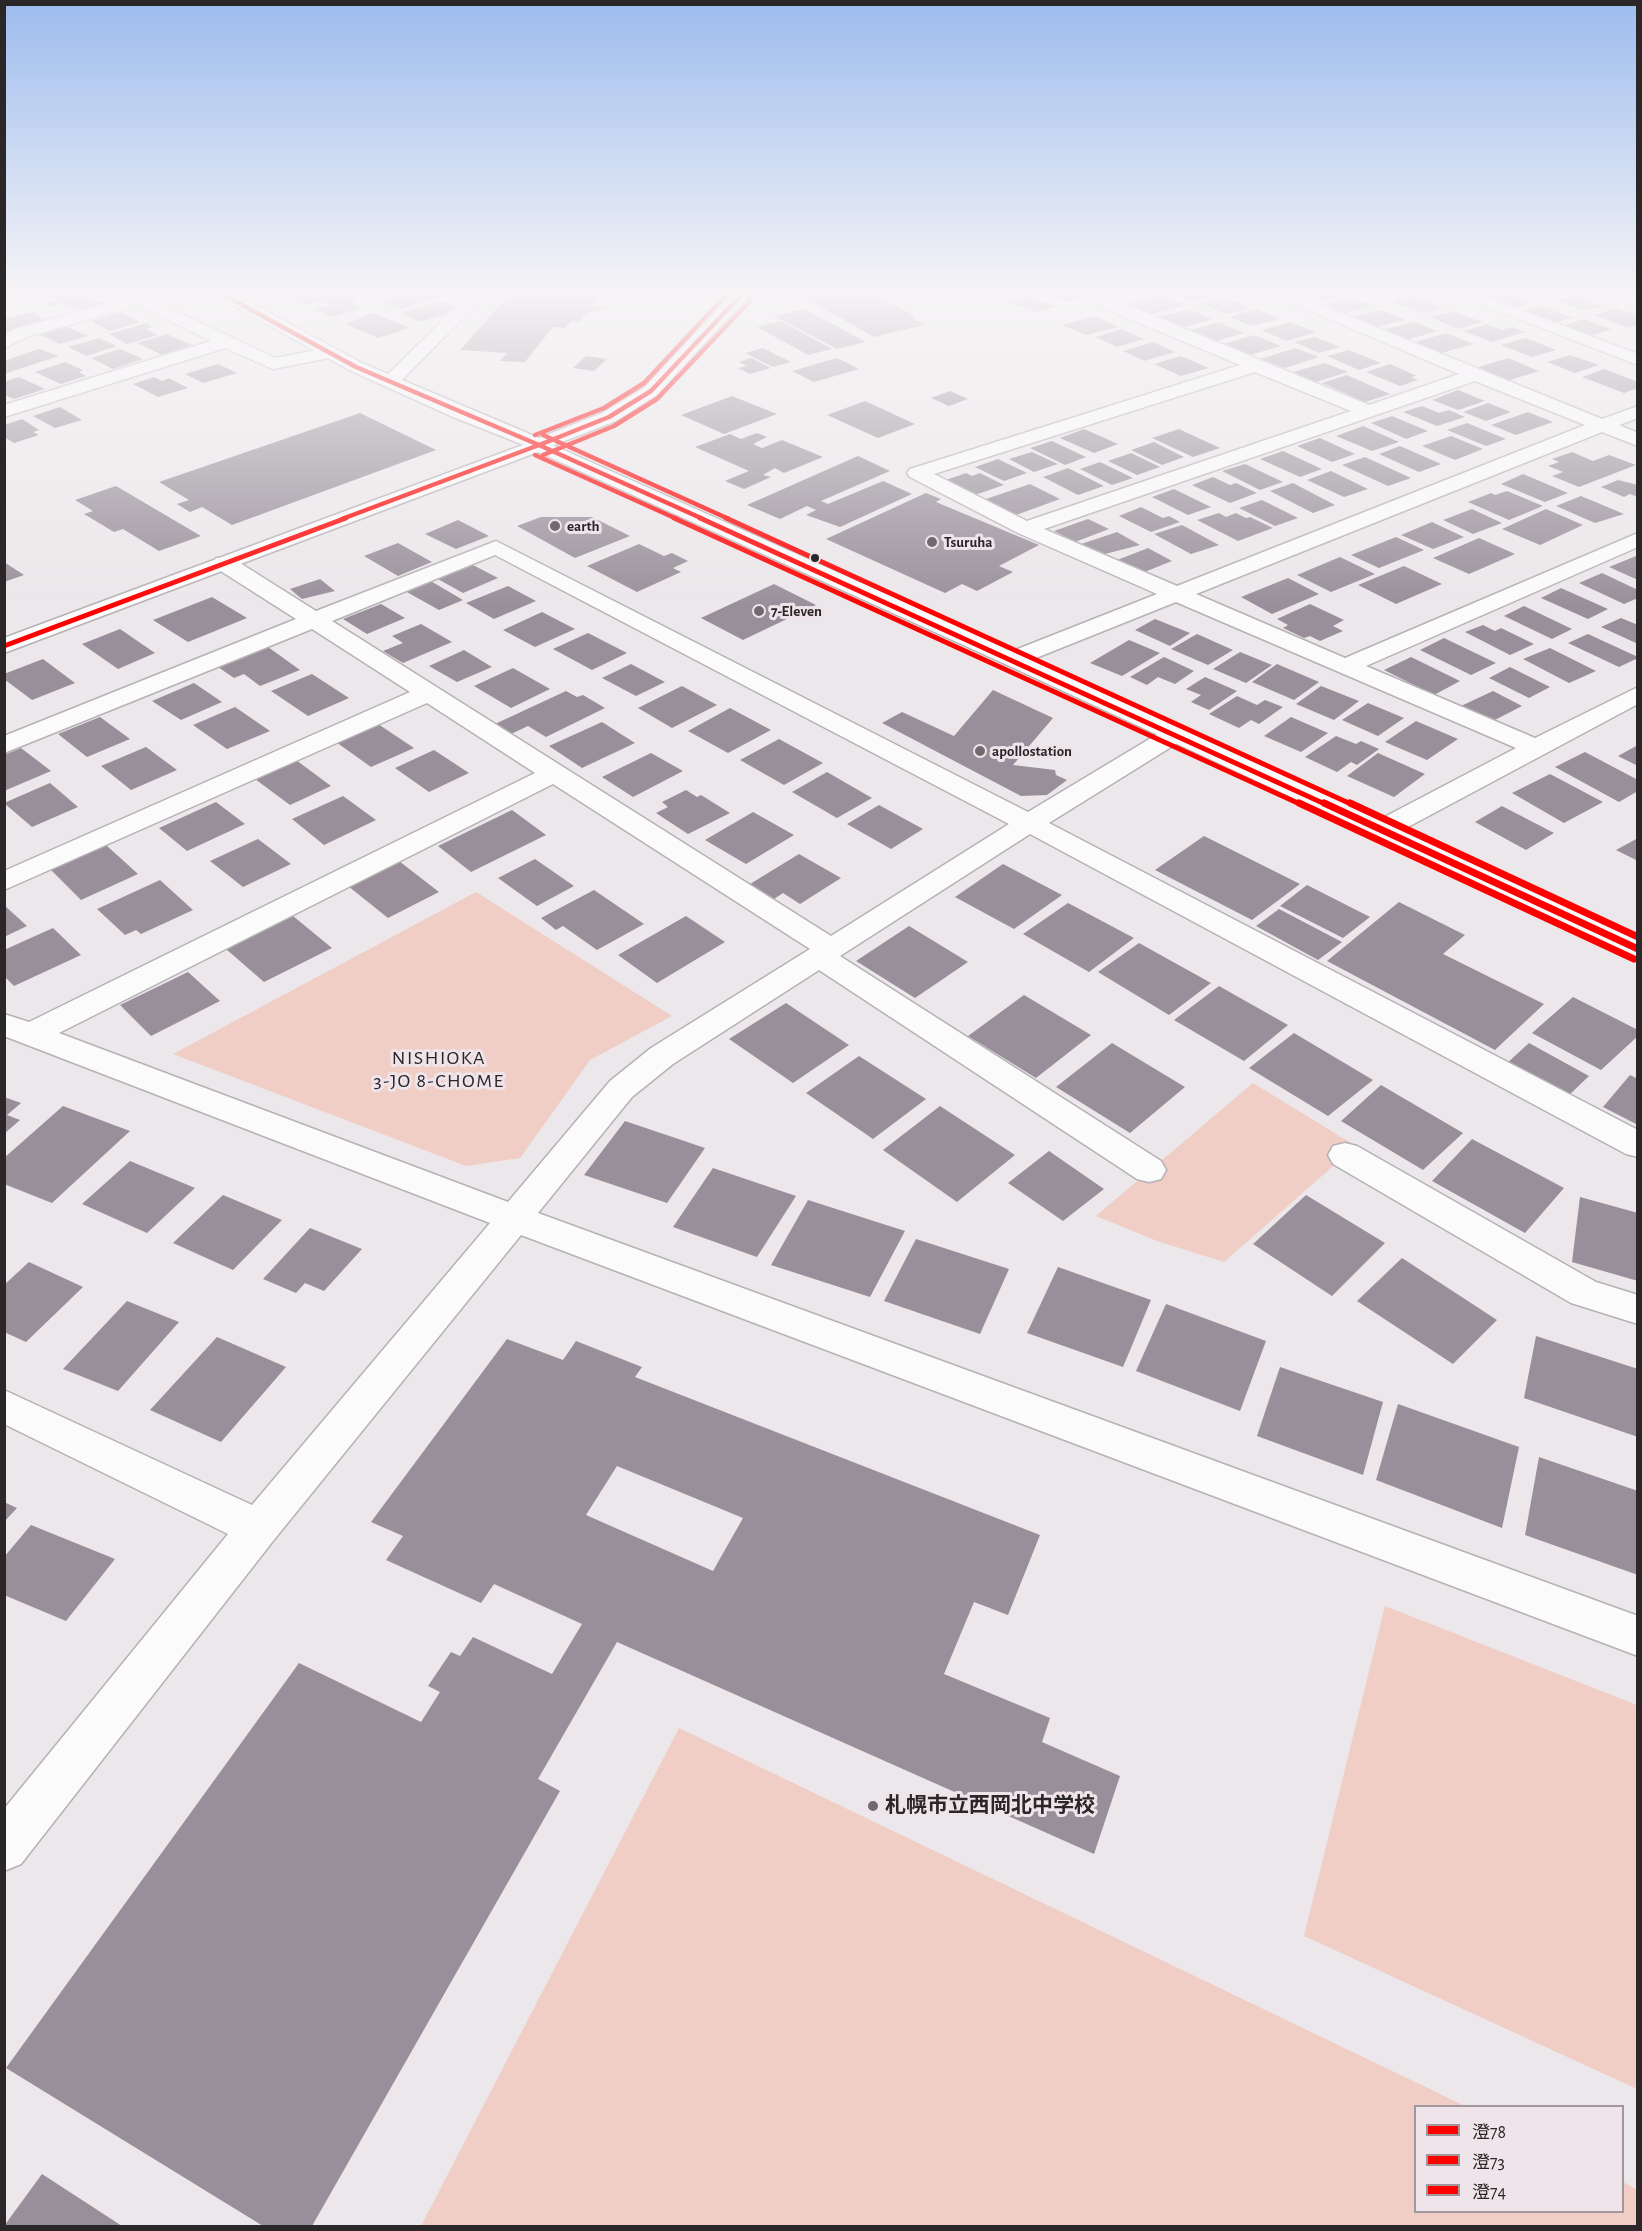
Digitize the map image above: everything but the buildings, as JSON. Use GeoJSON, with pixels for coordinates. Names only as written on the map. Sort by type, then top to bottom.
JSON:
{"type":"FeatureCollection","features":[{"type":"Feature","properties":{"kind":"street"},"geometry":{"type":"LineString","coordinates":[[4,412],[42,398]]}},
{"type":"Feature","properties":{"kind":"street"},"geometry":{"type":"LineString","coordinates":[[428,398],[540,445],[1013,659],[1638,949]]}},
{"type":"Feature","properties":{"kind":"street"},"geometry":{"type":"LineString","coordinates":[[4,645],[540,445],[609,417],[640,398]]}},
{"type":"Feature","properties":{"kind":"street"},"geometry":{"type":"LineString","coordinates":[[1154,398],[917,473],[1025,529],[1534,747]]}},
{"type":"Feature","properties":{"kind":"street"},"geometry":{"type":"LineString","coordinates":[[1336,398],[1370,412]]}},
{"type":"Feature","properties":{"kind":"street"},"geometry":{"type":"LineString","coordinates":[[1025,529],[1409,398]]}},
{"type":"Feature","properties":{"kind":"street"},"geometry":{"type":"LineString","coordinates":[[1531,398],[1638,440]]}},
{"type":"Feature","properties":{"kind":"street"},"geometry":{"type":"LineString","coordinates":[[1013,659],[1638,411]]}},
{"type":"Feature","properties":{"kind":"street"},"geometry":{"type":"LineString","coordinates":[[1346,666],[1638,539]]}},
{"type":"Feature","properties":{"kind":"street"},"geometry":{"type":"LineString","coordinates":[[4,745],[496,547],[1029,822],[1638,1145]]}},
{"type":"Feature","properties":{"kind":"street"},"geometry":{"type":"LineString","coordinates":[[224,563],[555,773],[1149,1170]]}},
{"type":"Feature","properties":{"kind":"street"},"geometry":{"type":"LineString","coordinates":[[4,882],[429,693]]}},
{"type":"Feature","properties":{"kind":"street"},"geometry":{"type":"LineString","coordinates":[[1383,829],[1534,747],[1638,694]]}},
{"type":"Feature","properties":{"kind":"street"},"geometry":{"type":"LineString","coordinates":[[4,1847],[258,1528],[621,1089],[662,1056],[1029,822],[1175,734]]}},
{"type":"Feature","properties":{"kind":"street"},"geometry":{"type":"LineString","coordinates":[[18,1029],[555,773]]}},
{"type":"Feature","properties":{"kind":"street"},"geometry":{"type":"LineString","coordinates":[[18,1029],[514,1218],[1638,1636]]}},
{"type":"Feature","properties":{"kind":"street"},"geometry":{"type":"LineString","coordinates":[[1345,1155],[1584,1293],[1638,1310]]}},
{"type":"Feature","properties":{"kind":"street"},"geometry":{"type":"LineString","coordinates":[[4,1406],[258,1528]]}},
{"type":"Feature","properties":{"kind":"shaded area"},"geometry":{"type":"Polygon","coordinates":[[[476,892],[672,1016],[590,1060],[520,1158],[466,1166],[173,1054],[476,892]]]}},
{"type":"Feature","properties":{"kind":"shaded area"},"geometry":{"type":"Polygon","coordinates":[[[1253,1083],[1356,1146],[1224,1262],[1157,1241],[1096,1216],[1253,1083]]]}},
{"type":"Feature","properties":{"kind":"shaded area"},"geometry":{"type":"Polygon","coordinates":[[[1385,1606],[1637,1705],[1637,2089],[1304,1936],[1385,1606]]]}},
{"type":"Feature","properties":{"kind":"shaded area"},"geometry":{"type":"Polygon","coordinates":[[[679,1728],[1463,2105],[1414,2105],[1414,2213],[1624,2213],[1624,2183],[1637,2190],[1637,2226],[421,2226],[679,1728]]]}},
{"type":"Feature","properties":{"kind":"transit line"},"geometry":{"type":"LineString","coordinates":[[424,398],[539,445]]}},
{"type":"Feature","properties":{"kind":"transit line","name":"澄74"},"geometry":{"type":"LineString","coordinates":[[535,435],[604,408],[620,398]]}},
{"type":"Feature","properties":{"kind":"transit line"},"geometry":{"type":"LineString","coordinates":[[539,445],[609,417],[640,398]]}},
{"type":"Feature","properties":{"kind":"transit line","name":"澄73"},"geometry":{"type":"LineString","coordinates":[[543,455],[614,426],[658,398]]}},
{"type":"Feature","properties":{"kind":"transit line","name":"澄74"},"geometry":{"type":"LineString","coordinates":[[543,435],[1017,649],[1638,937]]}},
{"type":"Feature","properties":{"kind":"transit line","name":"澄78"},"geometry":{"type":"LineString","coordinates":[[539,445],[1013,659],[1638,949]]}},
{"type":"Feature","properties":{"kind":"transit line","name":"澄78"},"geometry":{"type":"LineString","coordinates":[[4,646],[539,445]]}},
{"type":"Feature","properties":{"kind":"transit line","name":"澄73"},"geometry":{"type":"LineString","coordinates":[[535,455],[1009,669],[1634,959]]}},
{"type":"Feature","properties":{"kind":"place","name":"earth"},"geometry":{"type":"Point","coordinates":[555,526]}},
{"type":"Feature","properties":{"kind":"place","name":"Tsuruha"},"geometry":{"type":"Point","coordinates":[932,542]}},
{"type":"Feature","properties":{"kind":"place","name":"7-Eleven"},"geometry":{"type":"Point","coordinates":[759,611]}},
{"type":"Feature","properties":{"kind":"place","name":"apollostation"},"geometry":{"type":"Point","coordinates":[980,751]}},
{"type":"Feature","properties":{"kind":"place","name":"札幌市立西岡北中学校"},"geometry":{"type":"Point","coordinates":[873,1806]}},
{"type":"Feature","properties":{"kind":"district","name":"NISHIOKA 3-JO 8-CHOME"},"geometry":{"type":"Point","coordinates":[439,1070]}}]}
